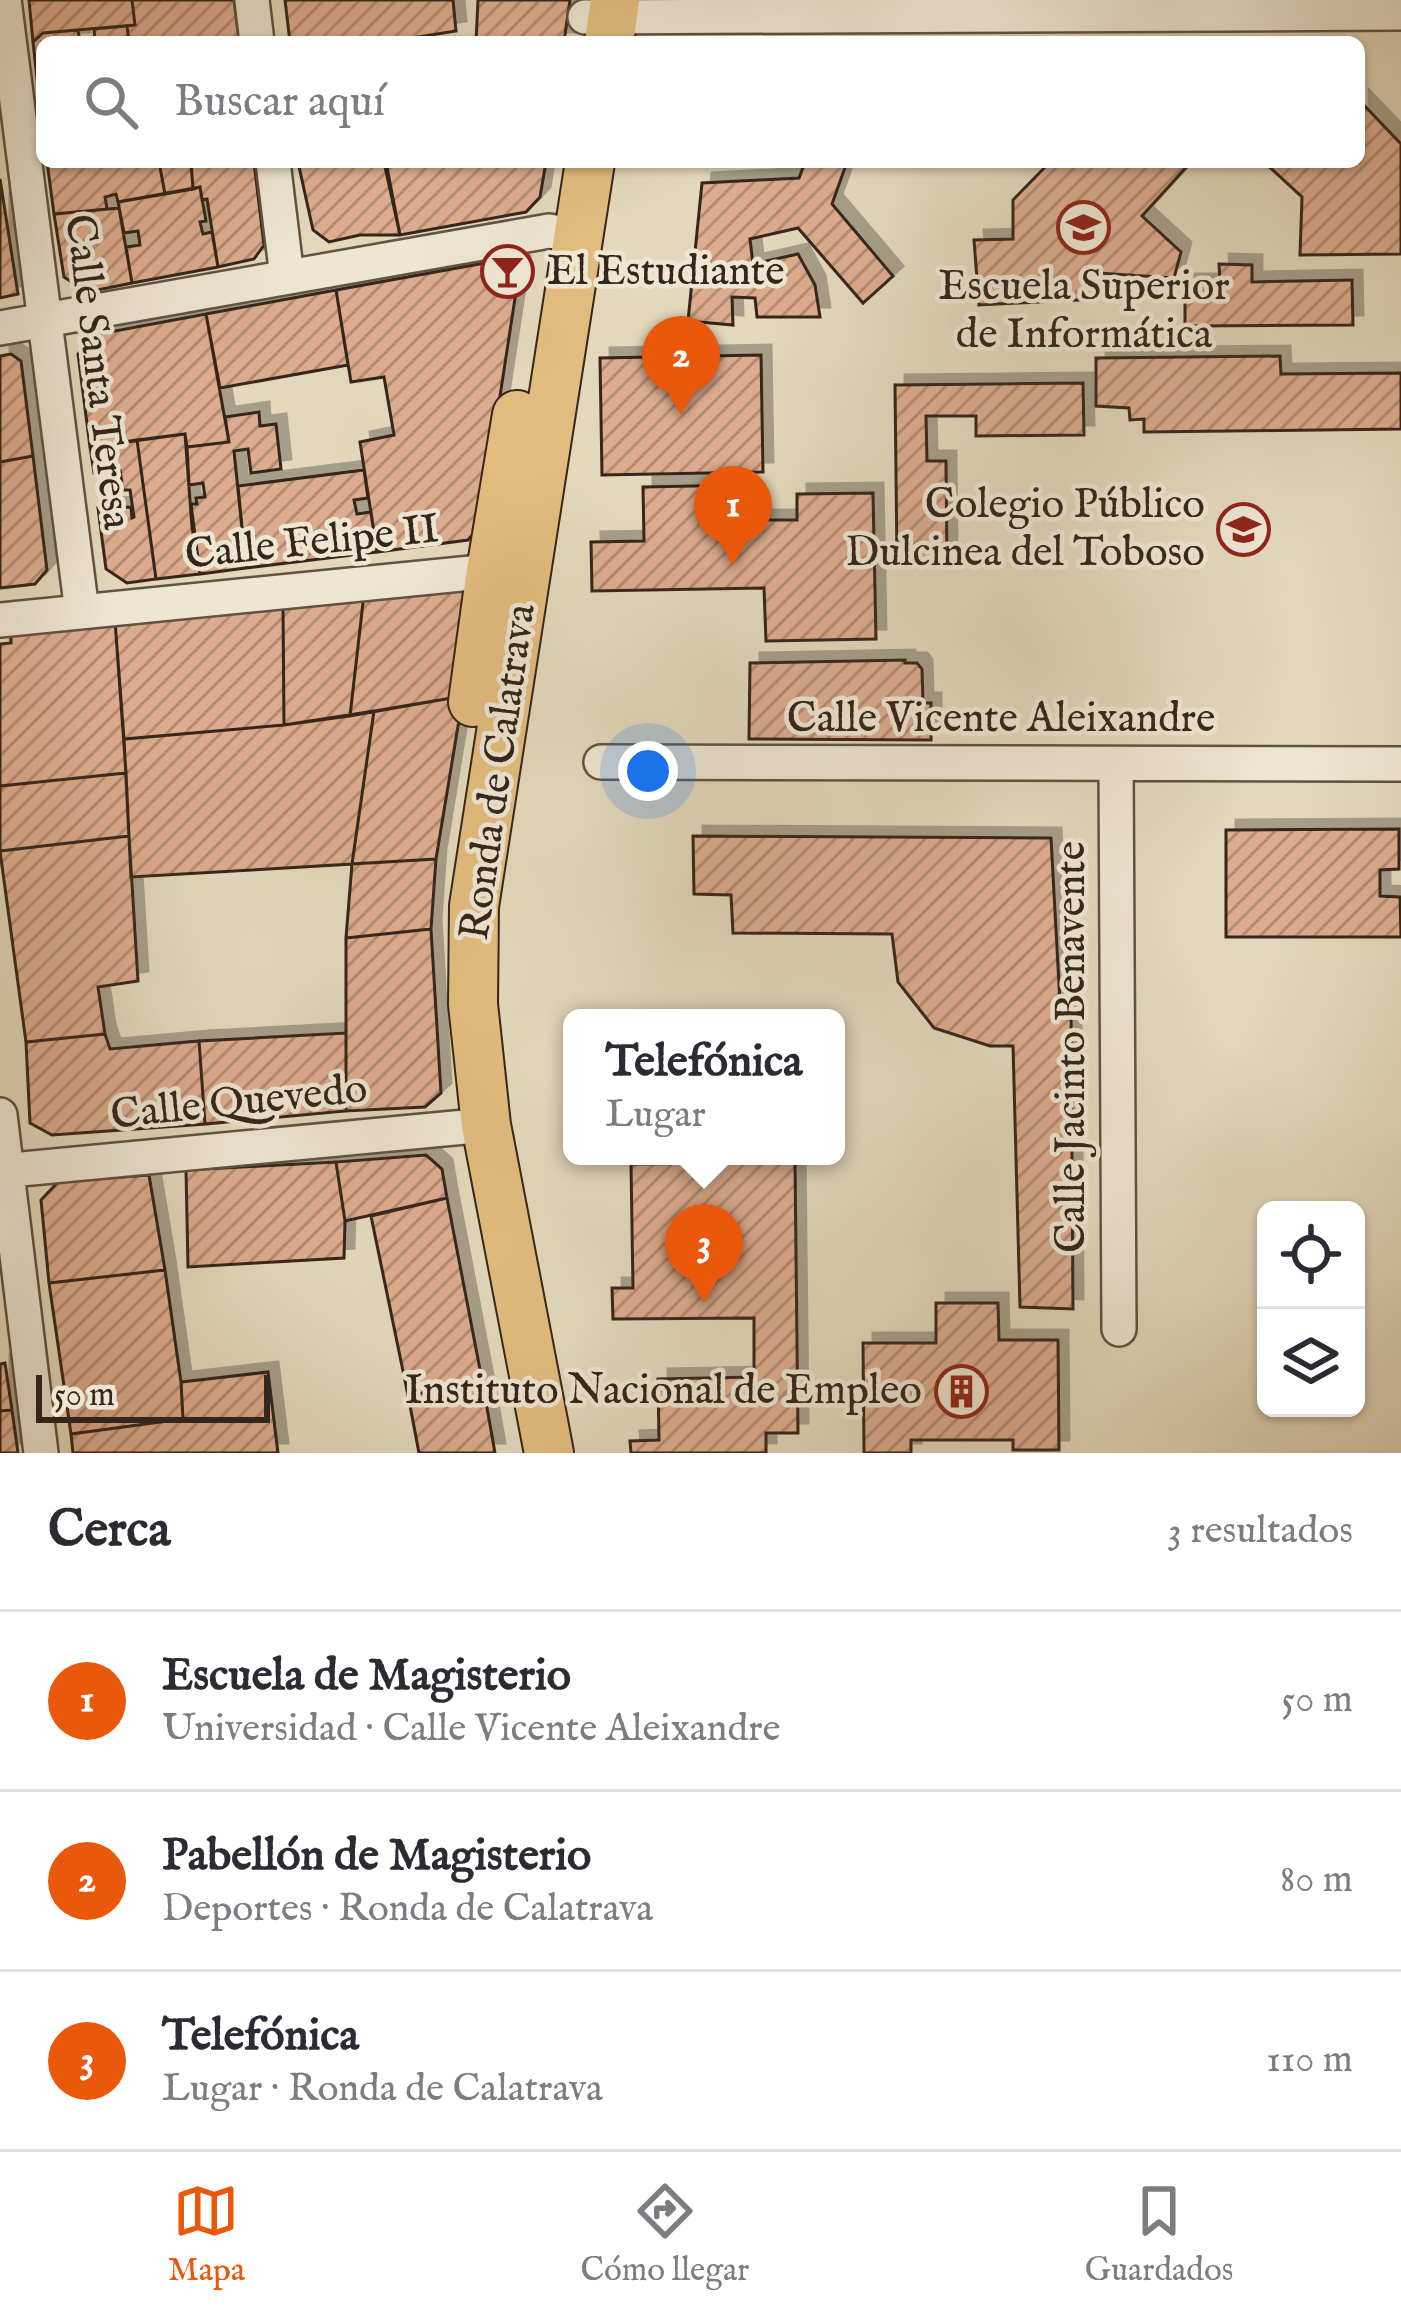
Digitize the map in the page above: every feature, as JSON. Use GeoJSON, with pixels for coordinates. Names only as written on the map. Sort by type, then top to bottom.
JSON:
{"type":"FeatureCollection","features":[{"type":"Feature","properties":{"kind":"highway","name":"Ronda de Calatrava"},"geometry":{"type":"LineString","coordinates":[[517,1453],[470,1126],[474,906],[563,234],[560,168]]}},
{"type":"Feature","properties":{"kind":"highway","name":"Ronda de Calatrava"},"geometry":{"type":"LineString","coordinates":[[548,1453],[444,1004],[446,903],[491,571],[563,234],[588,168]]}},
{"type":"Feature","properties":{"kind":"street","name":"Calle Santa Teresa"},"geometry":{"type":"LineString","coordinates":[[4,0],[82,612]]}},
{"type":"Feature","properties":{"kind":"street"},"geometry":{"type":"LineString","coordinates":[[252,0],[256,36]]}},
{"type":"Feature","properties":{"kind":"street"},"geometry":{"type":"LineString","coordinates":[[598,20],[1401,13]]}},
{"type":"Feature","properties":{"kind":"street"},"geometry":{"type":"LineString","coordinates":[[274,168],[287,277]]}},
{"type":"Feature","properties":{"kind":"street"},"geometry":{"type":"LineString","coordinates":[[0,328],[563,234]]}},
{"type":"Feature","properties":{"kind":"street","name":"Calle Felipe II"},"geometry":{"type":"LineString","coordinates":[[0,620],[491,571]]}},
{"type":"Feature","properties":{"kind":"street","name":"Calle Vicente Aleixandre"},"geometry":{"type":"LineString","coordinates":[[601,762],[1401,764]]}},
{"type":"Feature","properties":{"kind":"street","name":"Calle Jacinto Benavente"},"geometry":{"type":"LineString","coordinates":[[1116,765],[1119,1329]]}},
{"type":"Feature","properties":{"kind":"street"},"geometry":{"type":"LineString","coordinates":[[0,1115],[3,1171],[41,1453]]}},
{"type":"Feature","properties":{"kind":"street","name":"Calle Quevedo"},"geometry":{"type":"LineString","coordinates":[[3,1171],[470,1126]]}},
{"type":"Feature","properties":{"kind":"building"},"geometry":{"type":"Polygon","coordinates":[[[29,0],[132,0],[135,25],[43,33],[33,42],[29,0]]]}},
{"type":"Feature","properties":{"kind":"building"},"geometry":{"type":"Polygon","coordinates":[[[132,0],[234,0],[238,36],[128,36],[127,26],[135,25],[132,0]]]}},
{"type":"Feature","properties":{"kind":"building"},"geometry":{"type":"Polygon","coordinates":[[[285,0],[453,0],[456,31],[425,36],[289,36],[285,0]]]}},
{"type":"Feature","properties":{"kind":"building"},"geometry":{"type":"Polygon","coordinates":[[[478,0],[570,0],[565,36],[476,36],[478,0]]]}},
{"type":"Feature","properties":{"kind":"building"},"geometry":{"type":"Polygon","coordinates":[[[127,26],[128,36],[95,36],[94,29],[127,26]]]}},
{"type":"Feature","properties":{"kind":"building"},"geometry":{"type":"Polygon","coordinates":[[[78,30],[79,36],[40,36],[78,30]]]}},
{"type":"Feature","properties":{"kind":"building","name":"Escuela Superior de Informática"},"geometry":{"type":"Polygon","coordinates":[[[1365,106],[1401,144],[1401,254],[1300,255],[1302,197],[1271,168],[1365,168],[1365,106]]]}},
{"type":"Feature","properties":{"kind":"building"},"geometry":{"type":"Polygon","coordinates":[[[48,168],[160,168],[165,194],[118,202],[116,194],[105,197],[107,209],[54,214],[48,168]]]}},
{"type":"Feature","properties":{"kind":"building"},"geometry":{"type":"Polygon","coordinates":[[[160,168],[191,168],[193,189],[165,194],[160,168]]]}},
{"type":"Feature","properties":{"kind":"building"},"geometry":{"type":"Polygon","coordinates":[[[191,168],[255,168],[264,245],[254,259],[218,267],[207,199],[202,200],[200,187],[193,189],[191,168]]]}},
{"type":"Feature","properties":{"kind":"building"},"geometry":{"type":"Polygon","coordinates":[[[299,168],[385,168],[400,235],[360,235],[329,242],[313,230],[299,168]]]}},
{"type":"Feature","properties":{"kind":"building"},"geometry":{"type":"Polygon","coordinates":[[[387,168],[545,168],[540,197],[526,212],[400,235],[387,168]]]}},
{"type":"Feature","properties":{"kind":"building"},"geometry":{"type":"Polygon","coordinates":[[[803,168],[845,168],[832,204],[893,276],[863,303],[798,228],[750,239],[753,264],[798,254],[815,285],[820,317],[757,317],[755,298],[732,297],[733,325],[688,321],[702,183],[799,178],[803,168]]]}},
{"type":"Feature","properties":{"kind":"building","name":"Escuela Superior de Informática"},"geometry":{"type":"Polygon","coordinates":[[[1044,168],[1186,168],[1142,216],[1181,252],[1174,278],[1099,273],[1097,299],[979,305],[974,240],[1013,239],[1013,200],[1044,168]]]}},
{"type":"Feature","properties":{"kind":"building"},"geometry":{"type":"Polygon","coordinates":[[[0,179],[18,294],[0,298],[0,179]]]}},
{"type":"Feature","properties":{"kind":"building"},"geometry":{"type":"Polygon","coordinates":[[[200,187],[206,221],[200,222],[203,234],[212,232],[218,267],[132,283],[126,247],[140,245],[138,231],[124,233],[118,202],[200,187]]]}},
{"type":"Feature","properties":{"kind":"building"},"geometry":{"type":"Polygon","coordinates":[[[119,208],[132,283],[88,292],[64,277],[54,214],[119,208]]]}},
{"type":"Feature","properties":{"kind":"building"},"geometry":{"type":"Polygon","coordinates":[[[512,258],[520,266],[480,526],[468,540],[377,552],[360,442],[394,435],[384,377],[351,382],[336,290],[512,258]]]}},
{"type":"Feature","properties":{"kind":"building"},"geometry":{"type":"Polygon","coordinates":[[[1219,264],[1252,265],[1252,282],[1352,280],[1353,325],[1185,326],[1185,284],[1220,284],[1219,264]]]}},
{"type":"Feature","properties":{"kind":"building"},"geometry":{"type":"Polygon","coordinates":[[[336,290],[348,365],[220,388],[206,314],[336,290]]]}},
{"type":"Feature","properties":{"kind":"building"},"geometry":{"type":"Polygon","coordinates":[[[206,314],[229,442],[187,447],[185,434],[90,447],[78,354],[93,335],[206,314]]]}},
{"type":"Feature","properties":{"kind":"building"},"geometry":{"type":"Polygon","coordinates":[[[11,354],[21,361],[33,456],[0,462],[0,356],[11,354]]]}},
{"type":"Feature","properties":{"kind":"building"},"geometry":{"type":"Polygon","coordinates":[[[761,355],[763,472],[602,475],[600,358],[761,355]]]}},
{"type":"Feature","properties":{"kind":"building"},"geometry":{"type":"Polygon","coordinates":[[[1280,356],[1281,374],[1401,373],[1401,429],[1144,432],[1144,419],[1130,420],[1129,408],[1096,406],[1096,358],[1280,356]]]}},
{"type":"Feature","properties":{"kind":"building"},"geometry":{"type":"Polygon","coordinates":[[[1083,383],[1084,435],[976,436],[976,416],[926,416],[927,461],[946,461],[947,563],[897,563],[895,385],[1083,383]]]}},
{"type":"Feature","properties":{"kind":"building"},"geometry":{"type":"Polygon","coordinates":[[[259,412],[260,426],[276,424],[281,469],[251,473],[248,449],[234,451],[246,568],[200,574],[191,504],[205,497],[203,483],[189,485],[187,447],[229,442],[225,417],[259,412]]]}},
{"type":"Feature","properties":{"kind":"building"},"geometry":{"type":"Polygon","coordinates":[[[185,434],[200,574],[156,579],[137,440],[185,434]]]}},
{"type":"Feature","properties":{"kind":"building"},"geometry":{"type":"Polygon","coordinates":[[[137,440],[156,579],[127,583],[106,569],[98,508],[131,507],[134,517],[130,490],[123,490],[120,470],[94,473],[90,447],[137,440]]]}},
{"type":"Feature","properties":{"kind":"building"},"geometry":{"type":"Polygon","coordinates":[[[33,456],[47,570],[35,584],[0,588],[0,462],[33,456]]]}},
{"type":"Feature","properties":{"kind":"building"},"geometry":{"type":"Polygon","coordinates":[[[364,470],[368,498],[354,500],[357,514],[371,512],[377,552],[246,568],[238,486],[364,470]]]}},
{"type":"Feature","properties":{"kind":"building"},"geometry":{"type":"Polygon","coordinates":[[[742,485],[743,520],[797,520],[797,494],[873,493],[876,639],[766,641],[764,588],[592,591],[591,542],[644,541],[643,487],[742,485]]]}},
{"type":"Feature","properties":{"kind":"building"},"geometry":{"type":"Polygon","coordinates":[[[463,582],[476,597],[463,696],[350,716],[364,594],[463,582]]]}},
{"type":"Feature","properties":{"kind":"building"},"geometry":{"type":"Polygon","coordinates":[[[364,594],[350,716],[284,725],[283,607],[364,594]]]}},
{"type":"Feature","properties":{"kind":"building"},"geometry":{"type":"Polygon","coordinates":[[[283,607],[284,725],[124,739],[115,621],[283,607]]]}},
{"type":"Feature","properties":{"kind":"building"},"geometry":{"type":"Polygon","coordinates":[[[115,621],[126,773],[0,786],[0,644],[11,643],[11,636],[115,621]]]}},
{"type":"Feature","properties":{"kind":"building"},"geometry":{"type":"Polygon","coordinates":[[[905,660],[922,669],[923,703],[931,703],[931,740],[749,739],[750,663],[905,660]]]}},
{"type":"Feature","properties":{"kind":"building"},"geometry":{"type":"Polygon","coordinates":[[[463,696],[436,859],[352,864],[374,711],[463,696]]]}},
{"type":"Feature","properties":{"kind":"building"},"geometry":{"type":"Polygon","coordinates":[[[374,711],[352,864],[131,877],[124,739],[284,725],[374,711]]]}},
{"type":"Feature","properties":{"kind":"building"},"geometry":{"type":"Polygon","coordinates":[[[126,773],[129,836],[0,851],[0,786],[126,773]]]}},
{"type":"Feature","properties":{"kind":"building"},"geometry":{"type":"Polygon","coordinates":[[[1399,829],[1399,869],[1380,870],[1380,896],[1400,897],[1401,937],[1226,937],[1226,830],[1399,829]]]}},
{"type":"Feature","properties":{"kind":"building"},"geometry":{"type":"Polygon","coordinates":[[[129,836],[138,981],[98,987],[105,1034],[26,1042],[0,851],[129,836]]]}},
{"type":"Feature","properties":{"kind":"building"},"geometry":{"type":"Polygon","coordinates":[[[693,836],[1051,838],[1060,1003],[1071,1005],[1073,1309],[1020,1307],[1013,1046],[990,1046],[934,1028],[898,982],[892,934],[733,933],[731,895],[694,894],[693,836]]]}},
{"type":"Feature","properties":{"kind":"building"},"geometry":{"type":"Polygon","coordinates":[[[436,859],[431,929],[346,938],[352,864],[436,859]]]}},
{"type":"Feature","properties":{"kind":"building"},"geometry":{"type":"Polygon","coordinates":[[[431,929],[441,1093],[425,1107],[346,1111],[346,938],[431,929]]]}},
{"type":"Feature","properties":{"kind":"building"},"geometry":{"type":"Polygon","coordinates":[[[346,1033],[346,1111],[205,1124],[199,1041],[346,1033]]]}},
{"type":"Feature","properties":{"kind":"building"},"geometry":{"type":"Polygon","coordinates":[[[105,1034],[110,1049],[199,1041],[205,1124],[52,1135],[30,1123],[26,1042],[105,1034]]]}},
{"type":"Feature","properties":{"kind":"building"},"geometry":{"type":"Polygon","coordinates":[[[426,1155],[442,1169],[447,1198],[345,1221],[336,1162],[426,1155]]]}},
{"type":"Feature","properties":{"kind":"building"},"geometry":{"type":"Polygon","coordinates":[[[336,1162],[345,1221],[344,1258],[188,1267],[186,1170],[336,1162]]]}},
{"type":"Feature","properties":{"kind":"building"},"geometry":{"type":"Polygon","coordinates":[[[631,1165],[795,1165],[798,1433],[766,1433],[766,1453],[631,1453],[630,1441],[659,1440],[658,1379],[754,1377],[754,1318],[613,1319],[612,1288],[633,1288],[631,1165]]]}},
{"type":"Feature","properties":{"kind":"building"},"geometry":{"type":"Polygon","coordinates":[[[149,1175],[165,1270],[49,1283],[41,1200],[58,1182],[149,1175]]]}},
{"type":"Feature","properties":{"kind":"building"},"geometry":{"type":"Polygon","coordinates":[[[447,1198],[483,1385],[408,1395],[371,1216],[447,1198]]]}},
{"type":"Feature","properties":{"kind":"building"},"geometry":{"type":"Polygon","coordinates":[[[165,1270],[183,1419],[71,1434],[49,1283],[165,1270]]]}},
{"type":"Feature","properties":{"kind":"building","name":"Instituto Nacional de Empleo"},"geometry":{"type":"Polygon","coordinates":[[[936,1303],[998,1303],[999,1340],[1058,1340],[1059,1450],[1013,1450],[1013,1440],[911,1440],[911,1453],[864,1453],[863,1343],[936,1343],[936,1303]]]}},
{"type":"Feature","properties":{"kind":"building"},"geometry":{"type":"Polygon","coordinates":[[[5,1363],[12,1410],[0,1411],[0,1364],[5,1363]]]}},
{"type":"Feature","properties":{"kind":"building"},"geometry":{"type":"Polygon","coordinates":[[[268,1372],[278,1453],[73,1453],[71,1434],[183,1419],[181,1382],[268,1372]]]}},
{"type":"Feature","properties":{"kind":"building"},"geometry":{"type":"Polygon","coordinates":[[[483,1385],[495,1453],[419,1453],[408,1395],[483,1385]]]}},
{"type":"Feature","properties":{"kind":"building"},"geometry":{"type":"Polygon","coordinates":[[[12,1410],[18,1453],[0,1453],[0,1411],[12,1410]]]}},
{"type":"Feature","properties":{"kind":"place","name":"Escuela Superior de Informática"},"geometry":{"type":"Point","coordinates":[1084,228]}},
{"type":"Feature","properties":{"kind":"place","name":"El Estudiante"},"geometry":{"type":"Point","coordinates":[508,272]}},
{"type":"Feature","properties":{"kind":"place","name":"Pabellón de Magisterio"},"geometry":{"type":"Point","coordinates":[681,415]}},
{"type":"Feature","properties":{"kind":"place","name":"Colegio Público Dulcinea del Toboso"},"geometry":{"type":"Point","coordinates":[1244,529]}},
{"type":"Feature","properties":{"kind":"place","name":"Escuela de Magisterio"},"geometry":{"type":"Point","coordinates":[733,565]}},
{"type":"Feature","properties":{"kind":"place","name":"Telefónica"},"geometry":{"type":"Point","coordinates":[704,1303]}},
{"type":"Feature","properties":{"kind":"place","name":"Instituto Nacional de Empleo"},"geometry":{"type":"Point","coordinates":[961,1391]}}]}
